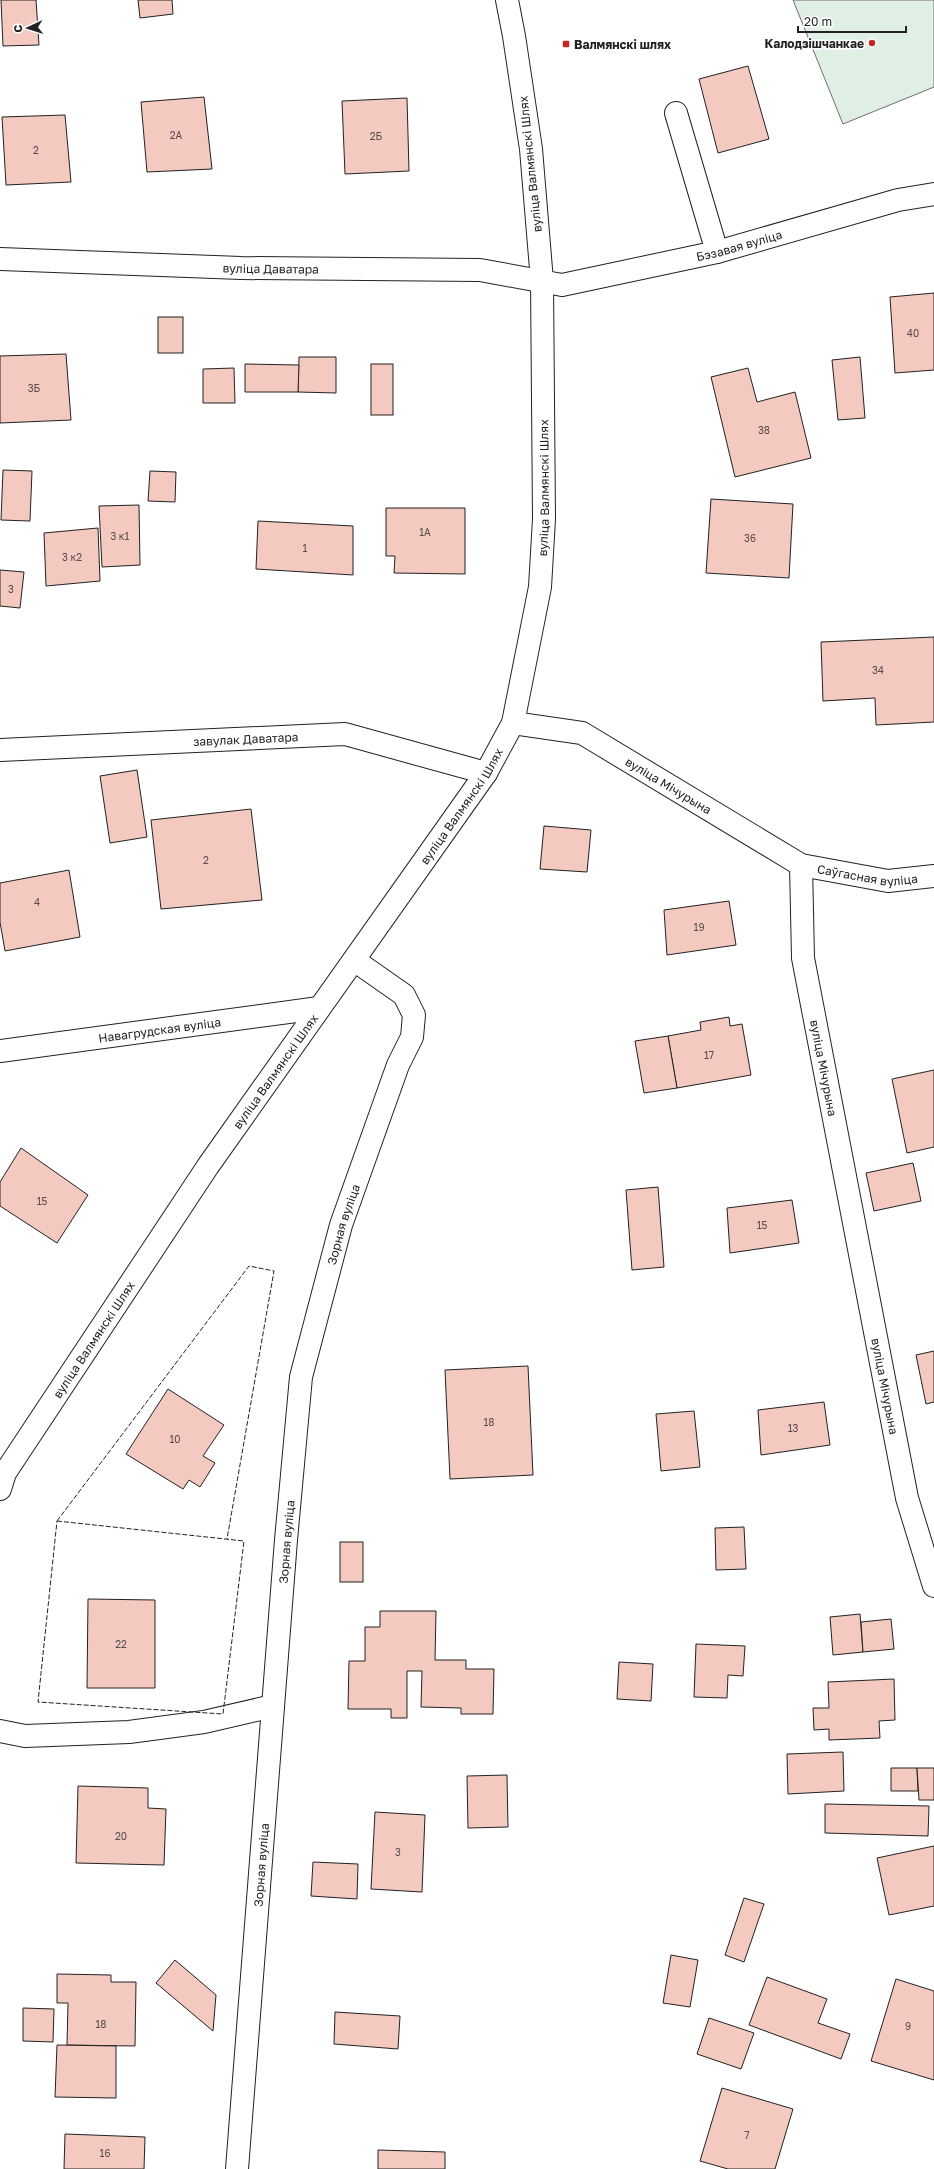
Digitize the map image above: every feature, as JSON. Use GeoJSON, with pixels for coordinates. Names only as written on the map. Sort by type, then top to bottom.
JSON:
{"type":"FeatureCollection","features":[{"type":"Feature","properties":{"kind":"street","name":"вуліца Валмянскі Шлях"},"geometry":{"type":"LineString","coordinates":[[0,1490],[4,1473],[208,1166],[486,773],[513,723],[540,587],[544,519],[542,281],[531,149],[507,0]]}},
{"type":"Feature","properties":{"kind":"street"},"geometry":{"type":"LineString","coordinates":[[676,113],[717,252]]}},
{"type":"Feature","properties":{"kind":"street","name":"Бэзавая вуліца"},"geometry":{"type":"LineString","coordinates":[[542,281],[562,285],[717,252],[898,200],[934,194]]}},
{"type":"Feature","properties":{"kind":"street","name":"вуліца Даватара"},"geometry":{"type":"LineString","coordinates":[[0,259],[241,268],[480,270],[542,281]]}},
{"type":"Feature","properties":{"kind":"street","name":"вуліца Мічурына"},"geometry":{"type":"LineString","coordinates":[[513,723],[582,733],[801,865],[803,958],[907,1498],[934,1586]]}},
{"type":"Feature","properties":{"kind":"street","name":"завулак Даватара"},"geometry":{"type":"LineString","coordinates":[[0,750],[345,734],[486,773]]}},
{"type":"Feature","properties":{"kind":"street","name":"Саўгасная вуліца"},"geometry":{"type":"LineString","coordinates":[[801,865],[888,881],[934,876]]}},
{"type":"Feature","properties":{"kind":"street","name":"Зорная вуліца"},"geometry":{"type":"LineString","coordinates":[[237,2169],[289,1509],[304,1362],[341,1225],[398,1065],[412,1037],[414,1015],[404,995],[354,960]]}},
{"type":"Feature","properties":{"kind":"street","name":"Навагрудская вуліца"},"geometry":{"type":"LineString","coordinates":[[0,1050],[319,1008]]}},
{"type":"Feature","properties":{"kind":"street"},"geometry":{"type":"LineString","coordinates":[[0,1731],[25,1736],[129,1732],[204,1722],[273,1706]]}},
{"type":"Feature","properties":{"kind":"green space","name":"Калодзішчанкае"},"geometry":{"type":"Polygon","coordinates":[[[793,0],[934,0],[934,87],[843,124],[793,0]]]}},
{"type":"Feature","properties":{"kind":"building"},"geometry":{"type":"Polygon","coordinates":[[[1,0],[36,0],[39,45],[3,46],[1,0]]]}},
{"type":"Feature","properties":{"kind":"building"},"geometry":{"type":"Polygon","coordinates":[[[138,0],[172,0],[173,14],[140,18],[138,0]]]}},
{"type":"Feature","properties":{"kind":"building"},"geometry":{"type":"Polygon","coordinates":[[[748,66],[769,139],[718,153],[699,79],[748,66]]]}},
{"type":"Feature","properties":{"kind":"building"},"geometry":{"type":"Polygon","coordinates":[[[204,97],[212,169],[147,172],[141,102],[204,97]]]}},
{"type":"Feature","properties":{"kind":"building"},"geometry":{"type":"Polygon","coordinates":[[[407,98],[409,171],[345,174],[342,101],[407,98]]]}},
{"type":"Feature","properties":{"kind":"building"},"geometry":{"type":"Polygon","coordinates":[[[65,115],[71,182],[6,185],[2,117],[65,115]]]}},
{"type":"Feature","properties":{"kind":"building"},"geometry":{"type":"Polygon","coordinates":[[[934,293],[934,370],[895,373],[890,297],[934,293]]]}},
{"type":"Feature","properties":{"kind":"building"},"geometry":{"type":"Polygon","coordinates":[[[158,317],[183,317],[183,353],[158,353],[158,317]]]}},
{"type":"Feature","properties":{"kind":"building"},"geometry":{"type":"Polygon","coordinates":[[[66,354],[71,420],[0,423],[0,356],[66,354]]]}},
{"type":"Feature","properties":{"kind":"building"},"geometry":{"type":"Polygon","coordinates":[[[299,357],[336,357],[336,393],[298,392],[299,357]]]}},
{"type":"Feature","properties":{"kind":"building"},"geometry":{"type":"Polygon","coordinates":[[[860,357],[865,418],[838,420],[832,360],[860,357]]]}},
{"type":"Feature","properties":{"kind":"building"},"geometry":{"type":"Polygon","coordinates":[[[245,364],[299,365],[298,392],[245,392],[245,364]]]}},
{"type":"Feature","properties":{"kind":"building"},"geometry":{"type":"Polygon","coordinates":[[[371,364],[393,364],[393,415],[371,415],[371,364]]]}},
{"type":"Feature","properties":{"kind":"building"},"geometry":{"type":"Polygon","coordinates":[[[234,368],[235,403],[203,403],[203,369],[234,368]]]}},
{"type":"Feature","properties":{"kind":"building"},"geometry":{"type":"Polygon","coordinates":[[[748,368],[757,402],[795,392],[811,458],[735,477],[711,377],[748,368]]]}},
{"type":"Feature","properties":{"kind":"building"},"geometry":{"type":"Polygon","coordinates":[[[3,470],[32,471],[30,521],[1,520],[3,470]]]}},
{"type":"Feature","properties":{"kind":"building"},"geometry":{"type":"Polygon","coordinates":[[[150,471],[176,472],[175,502],[148,501],[150,471]]]}},
{"type":"Feature","properties":{"kind":"building"},"geometry":{"type":"Polygon","coordinates":[[[711,499],[793,504],[789,578],[706,573],[711,499]]]}},
{"type":"Feature","properties":{"kind":"building"},"geometry":{"type":"Polygon","coordinates":[[[139,505],[140,565],[102,567],[99,506],[139,505]]]}},
{"type":"Feature","properties":{"kind":"building"},"geometry":{"type":"Polygon","coordinates":[[[386,508],[465,508],[465,574],[394,573],[395,556],[386,556],[386,508]]]}},
{"type":"Feature","properties":{"kind":"building"},"geometry":{"type":"Polygon","coordinates":[[[258,521],[353,526],[353,575],[256,569],[258,521]]]}},
{"type":"Feature","properties":{"kind":"building"},"geometry":{"type":"Polygon","coordinates":[[[98,528],[100,581],[46,586],[44,533],[98,528]]]}},
{"type":"Feature","properties":{"kind":"building"},"geometry":{"type":"Polygon","coordinates":[[[0,570],[24,572],[20,608],[0,606],[0,570]]]}},
{"type":"Feature","properties":{"kind":"building"},"geometry":{"type":"Polygon","coordinates":[[[934,637],[934,722],[876,725],[875,698],[823,701],[821,642],[934,637]]]}},
{"type":"Feature","properties":{"kind":"building"},"geometry":{"type":"Polygon","coordinates":[[[137,770],[147,837],[110,843],[100,776],[137,770]]]}},
{"type":"Feature","properties":{"kind":"building"},"geometry":{"type":"Polygon","coordinates":[[[251,809],[262,900],[161,909],[151,820],[251,809]]]}},
{"type":"Feature","properties":{"kind":"building"},"geometry":{"type":"Polygon","coordinates":[[[544,826],[591,830],[587,872],[540,869],[544,826]]]}},
{"type":"Feature","properties":{"kind":"building"},"geometry":{"type":"Polygon","coordinates":[[[69,870],[80,937],[5,951],[0,922],[0,883],[69,870]]]}},
{"type":"Feature","properties":{"kind":"building"},"geometry":{"type":"Polygon","coordinates":[[[729,901],[736,945],[667,955],[664,910],[729,901]]]}},
{"type":"Feature","properties":{"kind":"building"},"geometry":{"type":"Polygon","coordinates":[[[729,1017],[730,1026],[742,1024],[751,1075],[677,1088],[668,1036],[701,1030],[700,1022],[729,1017]]]}},
{"type":"Feature","properties":{"kind":"building"},"geometry":{"type":"Polygon","coordinates":[[[668,1036],[677,1088],[644,1093],[635,1041],[668,1036]]]}},
{"type":"Feature","properties":{"kind":"building"},"geometry":{"type":"Polygon","coordinates":[[[934,1070],[934,1147],[907,1153],[892,1079],[934,1070]]]}},
{"type":"Feature","properties":{"kind":"building"},"geometry":{"type":"Polygon","coordinates":[[[21,1148],[88,1195],[57,1243],[0,1206],[0,1182],[21,1148]]]}},
{"type":"Feature","properties":{"kind":"building"},"geometry":{"type":"Polygon","coordinates":[[[913,1163],[921,1201],[874,1211],[866,1173],[913,1163]]]}},
{"type":"Feature","properties":{"kind":"building"},"geometry":{"type":"Polygon","coordinates":[[[658,1187],[664,1267],[632,1270],[626,1190],[658,1187]]]}},
{"type":"Feature","properties":{"kind":"building"},"geometry":{"type":"Polygon","coordinates":[[[792,1200],[799,1243],[730,1253],[727,1208],[792,1200]]]}},
{"type":"Feature","properties":{"kind":"building"},"geometry":{"type":"Polygon","coordinates":[[[934,1351],[934,1402],[926,1404],[916,1355],[934,1351]]]}},
{"type":"Feature","properties":{"kind":"building"},"geometry":{"type":"Polygon","coordinates":[[[528,1366],[533,1475],[450,1479],[445,1370],[528,1366]]]}},
{"type":"Feature","properties":{"kind":"building"},"geometry":{"type":"Polygon","coordinates":[[[168,1389],[224,1425],[203,1456],[215,1463],[200,1487],[189,1480],[183,1489],[126,1454],[168,1389]]]}},
{"type":"Feature","properties":{"kind":"building"},"geometry":{"type":"Polygon","coordinates":[[[824,1402],[830,1445],[761,1455],[758,1410],[824,1402]]]}},
{"type":"Feature","properties":{"kind":"building"},"geometry":{"type":"Polygon","coordinates":[[[694,1411],[700,1467],[661,1471],[656,1414],[694,1411]]]}},
{"type":"Feature","properties":{"kind":"building"},"geometry":{"type":"Polygon","coordinates":[[[744,1527],[746,1569],[716,1570],[715,1528],[744,1527]]]}},
{"type":"Feature","properties":{"kind":"building"},"geometry":{"type":"Polygon","coordinates":[[[340,1542],[363,1542],[363,1582],[340,1582],[340,1542]]]}},
{"type":"Feature","properties":{"kind":"building"},"geometry":{"type":"Polygon","coordinates":[[[88,1599],[155,1600],[155,1688],[87,1688],[88,1599]]]}},
{"type":"Feature","properties":{"kind":"building"},"geometry":{"type":"Polygon","coordinates":[[[380,1611],[436,1611],[435,1660],[466,1660],[466,1669],[494,1669],[493,1714],[461,1714],[461,1708],[421,1707],[422,1671],[407,1671],[407,1718],[391,1718],[391,1709],[348,1709],[349,1661],[365,1661],[365,1627],[380,1627],[380,1611]]]}},
{"type":"Feature","properties":{"kind":"building"},"geometry":{"type":"Polygon","coordinates":[[[860,1614],[863,1652],[833,1655],[830,1617],[860,1614]]]}},
{"type":"Feature","properties":{"kind":"building"},"geometry":{"type":"Polygon","coordinates":[[[891,1619],[894,1649],[863,1652],[861,1622],[891,1619]]]}},
{"type":"Feature","properties":{"kind":"building"},"geometry":{"type":"Polygon","coordinates":[[[696,1644],[745,1646],[743,1676],[728,1675],[727,1698],[694,1697],[696,1644]]]}},
{"type":"Feature","properties":{"kind":"building"},"geometry":{"type":"Polygon","coordinates":[[[619,1662],[653,1664],[651,1701],[617,1699],[619,1662]]]}},
{"type":"Feature","properties":{"kind":"building"},"geometry":{"type":"Polygon","coordinates":[[[894,1679],[895,1720],[879,1721],[880,1738],[829,1740],[829,1729],[814,1730],[813,1708],[829,1708],[828,1682],[894,1679]]]}},
{"type":"Feature","properties":{"kind":"building"},"geometry":{"type":"Polygon","coordinates":[[[843,1752],[844,1791],[788,1794],[787,1754],[843,1752]]]}},
{"type":"Feature","properties":{"kind":"building"},"geometry":{"type":"Polygon","coordinates":[[[891,1768],[917,1768],[918,1791],[891,1791],[891,1768]]]}},
{"type":"Feature","properties":{"kind":"building"},"geometry":{"type":"Polygon","coordinates":[[[917,1768],[934,1768],[934,1800],[919,1800],[917,1768]]]}},
{"type":"Feature","properties":{"kind":"building"},"geometry":{"type":"Polygon","coordinates":[[[507,1775],[508,1827],[468,1828],[467,1776],[507,1775]]]}},
{"type":"Feature","properties":{"kind":"building"},"geometry":{"type":"Polygon","coordinates":[[[78,1786],[148,1788],[148,1808],[166,1809],[164,1865],[76,1863],[78,1786]]]}},
{"type":"Feature","properties":{"kind":"building"},"geometry":{"type":"Polygon","coordinates":[[[825,1804],[929,1806],[928,1836],[825,1833],[825,1804]]]}},
{"type":"Feature","properties":{"kind":"building"},"geometry":{"type":"Polygon","coordinates":[[[375,1812],[425,1815],[422,1892],[371,1889],[375,1812]]]}},
{"type":"Feature","properties":{"kind":"building"},"geometry":{"type":"Polygon","coordinates":[[[934,1846],[934,1906],[889,1915],[877,1858],[934,1846]]]}},
{"type":"Feature","properties":{"kind":"building"},"geometry":{"type":"Polygon","coordinates":[[[313,1862],[358,1864],[357,1899],[311,1896],[313,1862]]]}},
{"type":"Feature","properties":{"kind":"building"},"geometry":{"type":"Polygon","coordinates":[[[744,1898],[764,1904],[744,1962],[725,1955],[744,1898]]]}},
{"type":"Feature","properties":{"kind":"building"},"geometry":{"type":"Polygon","coordinates":[[[671,1955],[698,1960],[690,2007],[663,2003],[671,1955]]]}},
{"type":"Feature","properties":{"kind":"building"},"geometry":{"type":"Polygon","coordinates":[[[175,1960],[216,1995],[213,2031],[156,1983],[175,1960]]]}},
{"type":"Feature","properties":{"kind":"building"},"geometry":{"type":"Polygon","coordinates":[[[57,1974],[111,1975],[111,1982],[136,1982],[135,2046],[67,2045],[68,2003],[57,2003],[57,1974]]]}},
{"type":"Feature","properties":{"kind":"building"},"geometry":{"type":"Polygon","coordinates":[[[767,1977],[827,1999],[818,2023],[850,2034],[841,2059],[749,2025],[767,1977]]]}},
{"type":"Feature","properties":{"kind":"building"},"geometry":{"type":"Polygon","coordinates":[[[896,1979],[934,1991],[934,2080],[871,2061],[896,1979]]]}},
{"type":"Feature","properties":{"kind":"building"},"geometry":{"type":"Polygon","coordinates":[[[23,2008],[54,2009],[53,2042],[23,2041],[23,2008]]]}},
{"type":"Feature","properties":{"kind":"building"},"geometry":{"type":"Polygon","coordinates":[[[335,2012],[400,2016],[398,2049],[334,2044],[335,2012]]]}},
{"type":"Feature","properties":{"kind":"building"},"geometry":{"type":"Polygon","coordinates":[[[709,2018],[754,2033],[741,2069],[697,2054],[709,2018]]]}},
{"type":"Feature","properties":{"kind":"building"},"geometry":{"type":"Polygon","coordinates":[[[57,2045],[116,2046],[116,2098],[55,2097],[57,2045]]]}},
{"type":"Feature","properties":{"kind":"building"},"geometry":{"type":"Polygon","coordinates":[[[722,2088],[793,2109],[775,2169],[728,2169],[700,2161],[722,2088]]]}},
{"type":"Feature","properties":{"kind":"building"},"geometry":{"type":"Polygon","coordinates":[[[65,2134],[145,2137],[144,2169],[64,2169],[65,2134]]]}},
{"type":"Feature","properties":{"kind":"building"},"geometry":{"type":"Polygon","coordinates":[[[378,2150],[445,2152],[445,2169],[378,2169],[378,2150]]]}},
{"type":"Feature","properties":{"kind":"fence"},"geometry":{"type":"LineString","coordinates":[[57,1521],[249,1266],[274,1271],[227,1539]]}},
{"type":"Feature","properties":{"kind":"fence"},"geometry":{"type":"LineString","coordinates":[[57,1521],[244,1541],[223,1714],[38,1702],[57,1521]]}},
{"type":"Feature","properties":{"kind":"place","name":"Калодзішчанкае"},"geometry":{"type":"Point","coordinates":[872,43]}},
{"type":"Feature","properties":{"kind":"place","name":"Валмянскі шлях"},"geometry":{"type":"Point","coordinates":[566,44]}}]}
